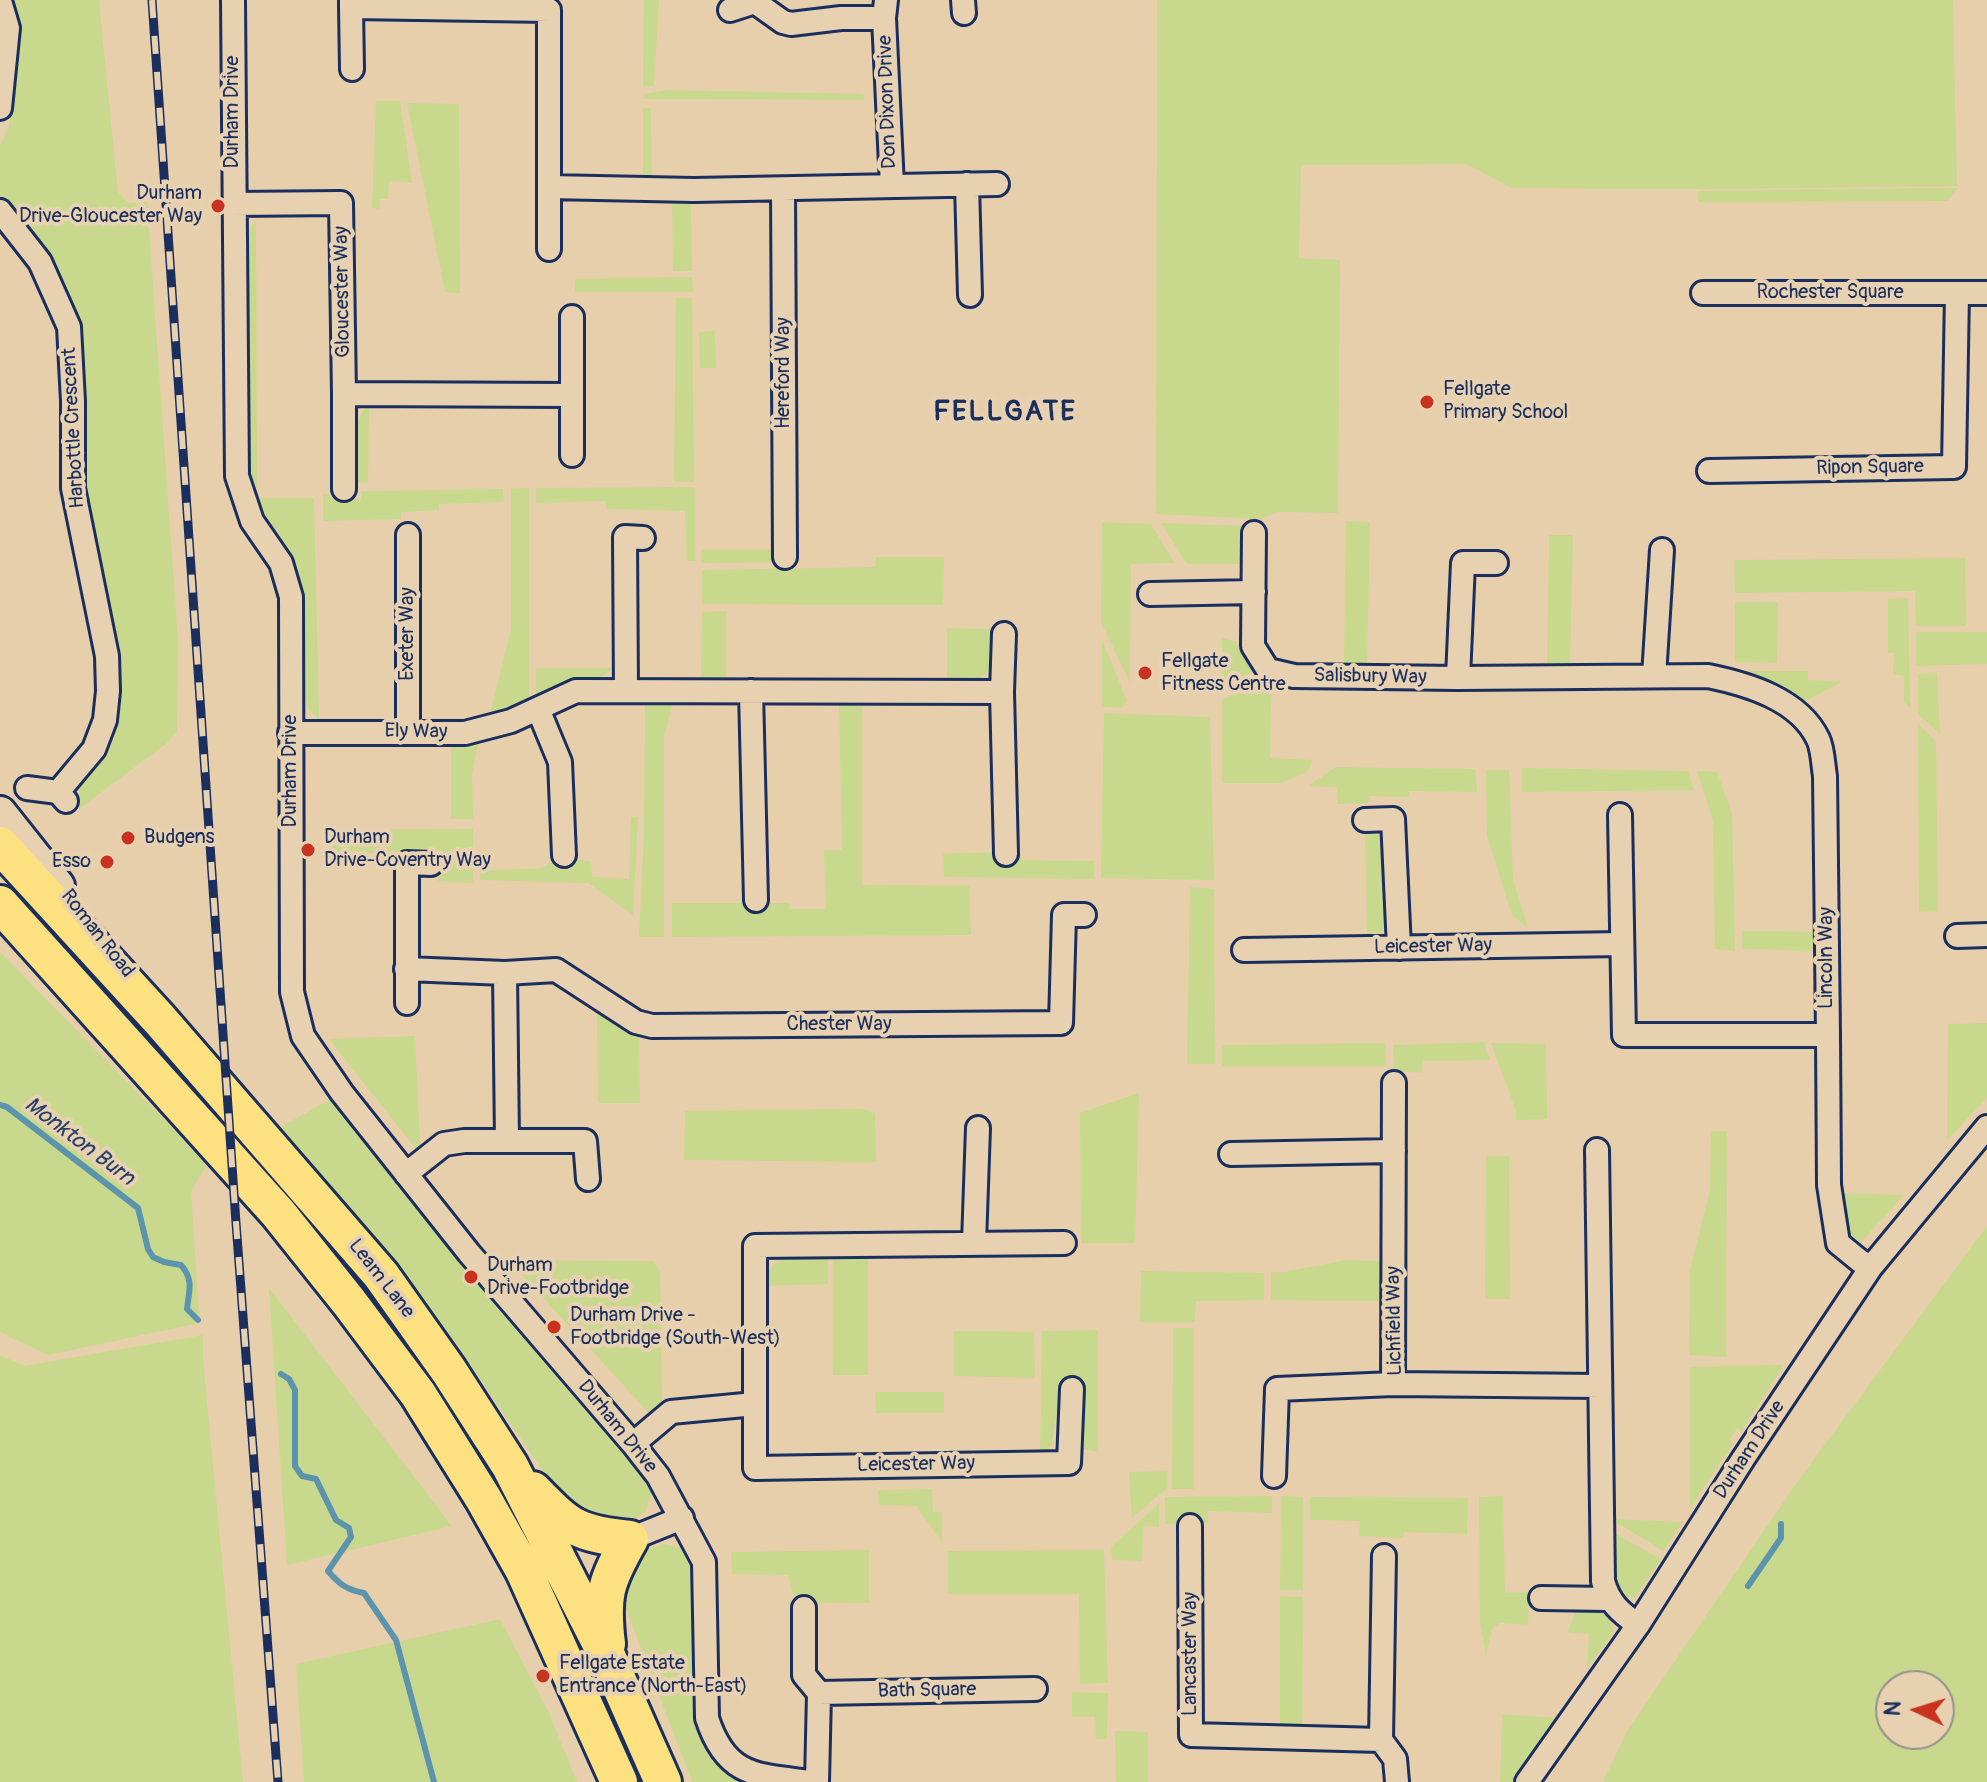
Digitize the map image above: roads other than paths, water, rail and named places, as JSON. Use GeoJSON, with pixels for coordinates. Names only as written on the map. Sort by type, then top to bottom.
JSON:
{"type":"FeatureCollection","features":[{"type":"Feature","properties":{"kind":"highway","name":"Leam Lane"},"geometry":{"type":"LineString","coordinates":[[2,826],[160,1020],[381,1275],[449,1371],[510,1466],[608,1658],[663,1782]]}},
{"type":"Feature","properties":{"kind":"highway","name":"Leam Lane"},"geometry":{"type":"LineString","coordinates":[[4,909],[278,1213],[418,1394],[524,1571],[619,1782]]}},
{"type":"Feature","properties":{"kind":"highway"},"geometry":{"type":"LineString","coordinates":[[510,1466],[561,1518],[577,1529],[593,1535],[630,1539],[610,1574],[603,1607],[608,1658]]}},
{"type":"Feature","properties":{"kind":"street","name":"Durham Drive"},"geometry":{"type":"LineString","coordinates":[[233,0],[237,476],[252,521],[281,563],[291,597],[292,992],[303,1036],[342,1093],[469,1253],[658,1476],[704,1562],[707,1718],[721,1751],[752,1774],[811,1782]]}},
{"type":"Feature","properties":{"kind":"street"},"geometry":{"type":"LineString","coordinates":[[0,1],[4,29],[0,108]]}},
{"type":"Feature","properties":{"kind":"street","name":"Don Dixon Drive"},"geometry":{"type":"LineString","coordinates":[[730,10],[755,2],[783,22],[791,24],[885,9],[892,186]]}},
{"type":"Feature","properties":{"kind":"street"},"geometry":{"type":"LineString","coordinates":[[352,69],[351,4],[549,5],[549,249]]}},
{"type":"Feature","properties":{"kind":"street"},"geometry":{"type":"LineString","coordinates":[[967,184],[970,295]]}},
{"type":"Feature","properties":{"kind":"street"},"geometry":{"type":"LineString","coordinates":[[549,187],[783,189],[997,184]]}},
{"type":"Feature","properties":{"kind":"street","name":"Hereford Way"},"geometry":{"type":"LineString","coordinates":[[783,189],[785,557]]}},
{"type":"Feature","properties":{"kind":"street","name":"Gloucester Way"},"geometry":{"type":"LineString","coordinates":[[233,204],[341,203],[344,489]]}},
{"type":"Feature","properties":{"kind":"street","name":"Harbottle Crescent"},"geometry":{"type":"LineString","coordinates":[[0,211],[40,262],[69,327],[73,488],[107,656],[105,720],[94,749],[63,797],[27,788]]}},
{"type":"Feature","properties":{"kind":"street","name":"Rochester Square"},"geometry":{"type":"LineString","coordinates":[[1703,293],[1987,293]]}},
{"type":"Feature","properties":{"kind":"street","name":"Ripon Square"},"geometry":{"type":"LineString","coordinates":[[1709,471],[1954,467],[1957,293]]}},
{"type":"Feature","properties":{"kind":"street"},"geometry":{"type":"LineString","coordinates":[[572,317],[572,455]]}},
{"type":"Feature","properties":{"kind":"street"},"geometry":{"type":"LineString","coordinates":[[344,394],[572,395]]}},
{"type":"Feature","properties":{"kind":"street","name":"Salisbury Way"},"geometry":{"type":"LineString","coordinates":[[1254,533],[1253,646],[1268,670],[1294,676],[1458,678]]}},
{"type":"Feature","properties":{"kind":"street","name":"Exeter Way"},"geometry":{"type":"LineString","coordinates":[[408,535],[408,732]]}},
{"type":"Feature","properties":{"kind":"street"},"geometry":{"type":"LineString","coordinates":[[626,691],[625,537],[643,538]]}},
{"type":"Feature","properties":{"kind":"street"},"geometry":{"type":"LineString","coordinates":[[1654,676],[1662,550]]}},
{"type":"Feature","properties":{"kind":"street"},"geometry":{"type":"LineString","coordinates":[[1458,678],[1463,563],[1496,563]]}},
{"type":"Feature","properties":{"kind":"street"},"geometry":{"type":"LineString","coordinates":[[1150,594],[1254,592]]}},
{"type":"Feature","properties":{"kind":"street"},"geometry":{"type":"LineString","coordinates":[[1004,634],[1002,692],[1006,854]]}},
{"type":"Feature","properties":{"kind":"street","name":"Lincoln Way"},"geometry":{"type":"LineString","coordinates":[[1458,678],[1708,676],[1745,684],[1795,710],[1818,739],[1825,776],[1828,1035],[1624,1035],[1620,815]]}},
{"type":"Feature","properties":{"kind":"street","name":"Ely Way"},"geometry":{"type":"LineString","coordinates":[[290,733],[465,733],[511,721],[576,691],[1002,692]]}},
{"type":"Feature","properties":{"kind":"street"},"geometry":{"type":"LineString","coordinates":[[751,691],[756,900]]}},
{"type":"Feature","properties":{"kind":"street"},"geometry":{"type":"LineString","coordinates":[[538,709],[560,762],[564,855]]}},
{"type":"Feature","properties":{"kind":"street"},"geometry":{"type":"LineString","coordinates":[[1365,820],[1393,819],[1399,948]]}},
{"type":"Feature","properties":{"kind":"street"},"geometry":{"type":"LineString","coordinates":[[407,1003],[407,863],[431,864]]}},
{"type":"Feature","properties":{"kind":"street","name":"Chester Way"},"geometry":{"type":"LineString","coordinates":[[406,969],[505,973],[556,970],[636,1022],[652,1026],[1061,1023],[1064,915],[1084,915]]}},
{"type":"Feature","properties":{"kind":"street"},"geometry":{"type":"LineString","coordinates":[[1957,936],[1987,935]]}},
{"type":"Feature","properties":{"kind":"street","name":"Leicester Way"},"geometry":{"type":"LineString","coordinates":[[1244,950],[1622,944]]}},
{"type":"Feature","properties":{"kind":"street"},"geometry":{"type":"LineString","coordinates":[[505,973],[507,1141]]}},
{"type":"Feature","properties":{"kind":"street"},"geometry":{"type":"LineString","coordinates":[[1828,1035],[1829,1185],[1838,1243],[1871,1267]]}},
{"type":"Feature","properties":{"kind":"street","name":"Lichfield Way"},"geometry":{"type":"LineString","coordinates":[[1394,1083],[1393,1384],[1600,1386]]}},
{"type":"Feature","properties":{"kind":"street","name":"Durham Drive"},"geometry":{"type":"LineString","coordinates":[[1527,1782],[1638,1625],[1743,1459],[1871,1267],[1987,1127]]}},
{"type":"Feature","properties":{"kind":"street"},"geometry":{"type":"LineString","coordinates":[[974,1243],[978,1128]]}},
{"type":"Feature","properties":{"kind":"street"},"geometry":{"type":"LineString","coordinates":[[406,1174],[444,1144],[464,1141],[585,1141],[588,1179]]}},
{"type":"Feature","properties":{"kind":"street"},"geometry":{"type":"LineString","coordinates":[[1597,1150],[1603,1581],[1608,1599],[1617,1610],[1638,1625]]}},
{"type":"Feature","properties":{"kind":"street"},"geometry":{"type":"LineString","coordinates":[[1231,1154],[1394,1151]]}},
{"type":"Feature","properties":{"kind":"street","name":"Leicester Way"},"geometry":{"type":"LineString","coordinates":[[1064,1243],[755,1246],[755,1468],[1069,1463],[1072,1389]]}},
{"type":"Feature","properties":{"kind":"street"},"geometry":{"type":"LineString","coordinates":[[1274,1476],[1277,1389],[1393,1384]]}},
{"type":"Feature","properties":{"kind":"street"},"geometry":{"type":"LineString","coordinates":[[633,1444],[671,1412],[755,1404]]}},
{"type":"Feature","properties":{"kind":"street"},"geometry":{"type":"LineString","coordinates":[[630,1539],[682,1518]]}},
{"type":"Feature","properties":{"kind":"street","name":"Lancaster Way"},"geometry":{"type":"LineString","coordinates":[[1190,1526],[1191,1735],[1381,1740]]}},
{"type":"Feature","properties":{"kind":"street"},"geometry":{"type":"LineString","coordinates":[[1384,1556],[1381,1740],[1395,1759],[1397,1782]]}},
{"type":"Feature","properties":{"kind":"street"},"geometry":{"type":"LineString","coordinates":[[1541,1598],[1608,1599]]}},
{"type":"Feature","properties":{"kind":"street"},"geometry":{"type":"LineString","coordinates":[[804,1608],[804,1675],[819,1693],[817,1782]]}},
{"type":"Feature","properties":{"kind":"street","name":"Bath Square"},"geometry":{"type":"LineString","coordinates":[[819,1693],[1035,1689]]}},
{"type":"Feature","properties":{"kind":"waterway","name":"Monkton Burn"},"geometry":{"type":"LineString","coordinates":[[0,1105],[7,1107],[138,1208],[148,1249],[153,1257],[181,1265],[185,1270],[190,1286],[187,1309],[198,1320]]}},
{"type":"Feature","properties":{"kind":"waterway","name":"Monkton Burn"},"geometry":{"type":"LineString","coordinates":[[281,1374],[289,1379],[295,1390],[295,1466],[302,1476],[316,1479],[336,1520],[349,1528],[351,1537],[328,1571],[344,1586],[364,1593],[396,1640],[434,1782]]}},
{"type":"Feature","properties":{"kind":"waterway"},"geometry":{"type":"LineString","coordinates":[[1748,1586],[1781,1538],[1781,1524]]}},
{"type":"Feature","properties":{"kind":"railway"},"geometry":{"type":"LineString","coordinates":[[152,0],[236,1223],[278,1782]]}},
{"type":"Feature","properties":{"kind":"place","name":"Durham Drive-Gloucester Way"},"geometry":{"type":"Point","coordinates":[218,206]}},
{"type":"Feature","properties":{"kind":"place","name":"Fellgate Primary School"},"geometry":{"type":"Point","coordinates":[1427,402]}},
{"type":"Feature","properties":{"kind":"place","name":"Fellgate Fitness Centre"},"geometry":{"type":"Point","coordinates":[1145,673]}},
{"type":"Feature","properties":{"kind":"place","name":"Budgens"},"geometry":{"type":"Point","coordinates":[128,838]}},
{"type":"Feature","properties":{"kind":"place","name":"Durham Drive-Coventry Way"},"geometry":{"type":"Point","coordinates":[308,850]}},
{"type":"Feature","properties":{"kind":"place","name":"Esso"},"geometry":{"type":"Point","coordinates":[107,862]}},
{"type":"Feature","properties":{"kind":"place","name":"Durham Drive-Footbridge"},"geometry":{"type":"Point","coordinates":[471,1277]}},
{"type":"Feature","properties":{"kind":"place","name":"Durham Drive - Footbridge (South-West)"},"geometry":{"type":"Point","coordinates":[554,1327]}},
{"type":"Feature","properties":{"kind":"place","name":"Fellgate Estate Entrance (North-East)"},"geometry":{"type":"Point","coordinates":[543,1676]}},
{"type":"Feature","properties":{"kind":"district","name":"FELLGATE"},"geometry":{"type":"Point","coordinates":[1005,413]}}]}
